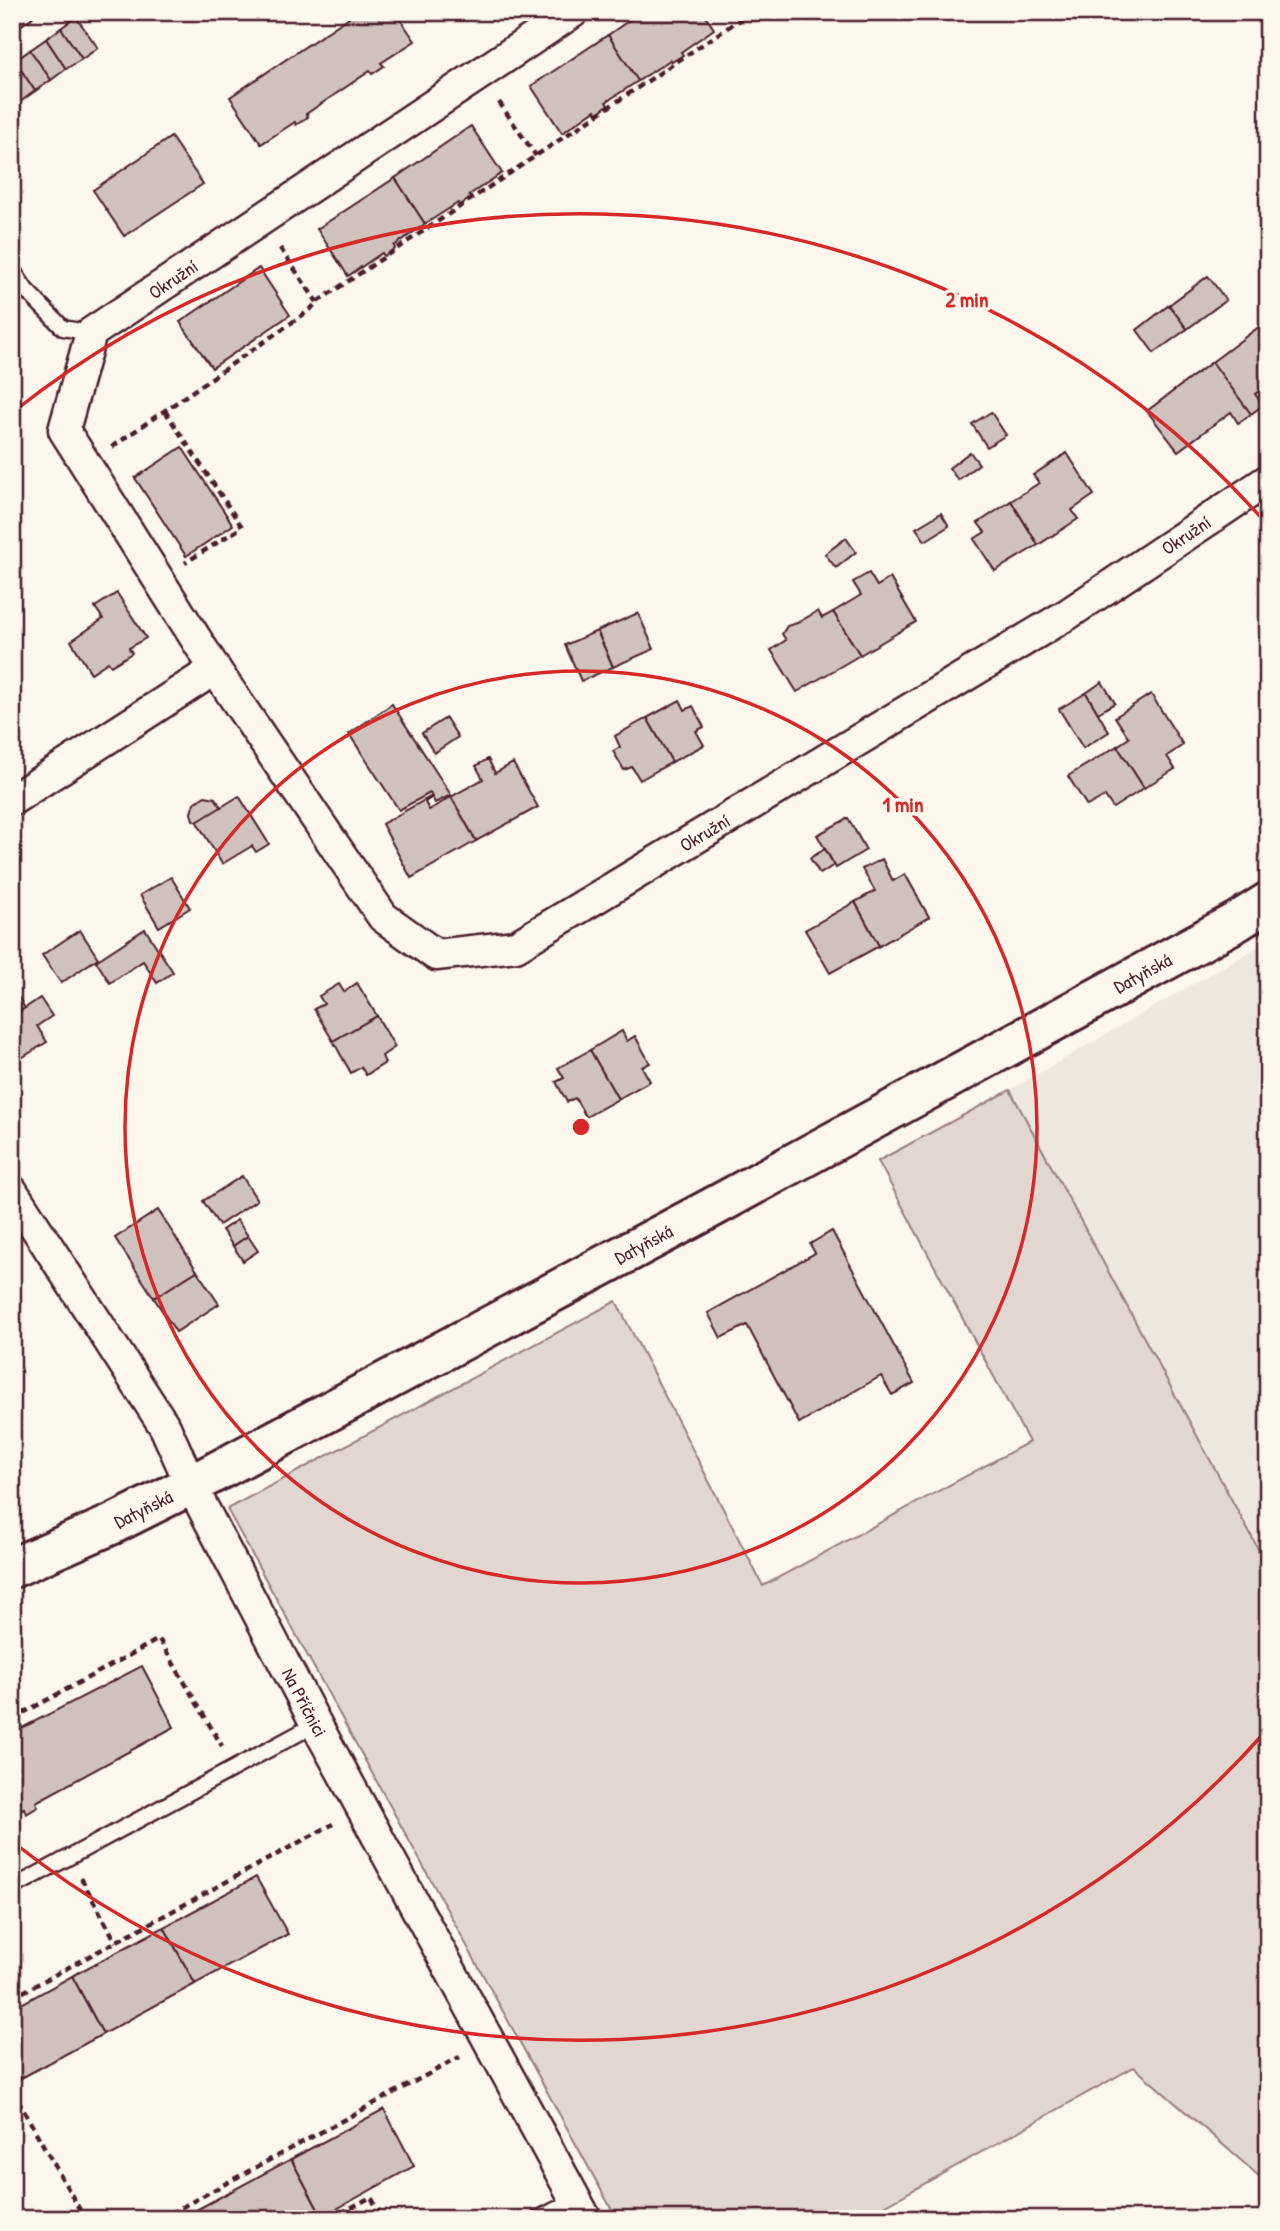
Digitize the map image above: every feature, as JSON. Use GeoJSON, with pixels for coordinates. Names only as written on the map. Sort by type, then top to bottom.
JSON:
{"type":"FeatureCollection","features":[{"type":"Feature","properties":{"kind":"main road","name":"Datyňská"},"geometry":{"type":"LineString","coordinates":[[12,1568],[113,1524],[191,1485],[727,1200],[1238,921],[1268,902]]}},
{"type":"Feature","properties":{"kind":"street","name":"Okružní"},"geometry":{"type":"LineString","coordinates":[[573,12],[91,333],[64,430],[215,669],[383,917],[436,955],[516,946],[1068,614],[1268,480]]}},
{"type":"Feature","properties":{"kind":"street"},"geometry":{"type":"LineString","coordinates":[[12,800],[215,669]]}},
{"type":"Feature","properties":{"kind":"street","name":"Na Příčnici"},"geometry":{"type":"LineString","coordinates":[[12,1191],[165,1427],[191,1485],[316,1724],[580,2209]]}},
{"type":"Feature","properties":{"kind":"lane"},"geometry":{"type":"LineString","coordinates":[[12,21],[26,12]]}},
{"type":"Feature","properties":{"kind":"lane"},"geometry":{"type":"LineString","coordinates":[[12,269],[26,290],[63,328],[91,333]]}},
{"type":"Feature","properties":{"kind":"lane"},"geometry":{"type":"LineString","coordinates":[[12,1888],[316,1724]]}},
{"type":"Feature","properties":{"kind":"lane"},"geometry":{"type":"LineString","coordinates":[[537,2219],[580,2209]]}},
{"type":"Feature","properties":{"kind":"path"},"geometry":{"type":"LineString","coordinates":[[86,464],[310,310],[317,302],[746,13]]}},
{"type":"Feature","properties":{"kind":"path"},"geometry":{"type":"LineString","coordinates":[[480,75],[536,156]]}},
{"type":"Feature","properties":{"kind":"path"},"geometry":{"type":"LineString","coordinates":[[261,220],[317,302]]}},
{"type":"Feature","properties":{"kind":"path"},"geometry":{"type":"LineString","coordinates":[[159,580],[242,527],[165,411]]}},
{"type":"Feature","properties":{"kind":"path"},"geometry":{"type":"LineString","coordinates":[[12,1719],[159,1639],[235,1768]]}},
{"type":"Feature","properties":{"kind":"path"},"geometry":{"type":"LineString","coordinates":[[12,1998],[361,1808]]}},
{"type":"Feature","properties":{"kind":"path"},"geometry":{"type":"LineString","coordinates":[[70,1857],[116,1942]]}},
{"type":"Feature","properties":{"kind":"path"},"geometry":{"type":"LineString","coordinates":[[160,2219],[489,2041]]}},
{"type":"Feature","properties":{"kind":"path"},"geometry":{"type":"LineString","coordinates":[[12,2091],[85,2219]]}},
{"type":"Feature","properties":{"kind":"path"},"geometry":{"type":"LineString","coordinates":[[330,2219],[371,2197],[383,2219]]}},
{"type":"Feature","properties":{"kind":"shaded area"},"geometry":{"type":"Polygon","coordinates":[[[1268,941],[1268,1567],[1010,1090],[1268,941]]]}},
{"type":"Feature","properties":{"kind":"shaded area"},"geometry":{"type":"Polygon","coordinates":[[[1010,1090],[1268,1567],[1268,2184],[1134,2067],[861,2219],[617,2219],[227,1509],[616,1301],[763,1586],[1029,1442],[878,1161],[1010,1090]]]}},
{"type":"Feature","properties":{"kind":"building"},"geometry":{"type":"Polygon","coordinates":[[[357,12],[395,12],[415,41],[381,63],[384,66],[372,74],[370,71],[306,114],[308,117],[296,125],[295,122],[261,144],[230,97],[357,12]]]}},
{"type":"Feature","properties":{"kind":"building"},"geometry":{"type":"Polygon","coordinates":[[[641,12],[703,12],[714,29],[681,52],[683,55],[672,62],[670,60],[638,81],[608,35],[641,12]]]}},
{"type":"Feature","properties":{"kind":"building"},"geometry":{"type":"Polygon","coordinates":[[[76,17],[98,48],[82,59],[61,28],[76,17]]]}},
{"type":"Feature","properties":{"kind":"building"},"geometry":{"type":"Polygon","coordinates":[[[61,28],[82,59],[66,69],[46,39],[61,28]]]}},
{"type":"Feature","properties":{"kind":"building"},"geometry":{"type":"Polygon","coordinates":[[[608,35],[638,81],[606,102],[608,105],[597,113],[595,110],[562,133],[531,86],[608,35]]]}},
{"type":"Feature","properties":{"kind":"building"},"geometry":{"type":"Polygon","coordinates":[[[46,39],[66,69],[51,80],[30,50],[46,39]]]}},
{"type":"Feature","properties":{"kind":"building"},"geometry":{"type":"Polygon","coordinates":[[[30,50],[51,80],[35,91],[15,61],[30,50]]]}},
{"type":"Feature","properties":{"kind":"building"},"geometry":{"type":"Polygon","coordinates":[[[15,61],[35,91],[20,102],[12,90],[12,62],[15,61]]]}},
{"type":"Feature","properties":{"kind":"building"},"geometry":{"type":"Polygon","coordinates":[[[471,126],[502,173],[469,195],[471,198],[459,206],[458,203],[425,224],[395,178],[471,126]]]}},
{"type":"Feature","properties":{"kind":"building"},"geometry":{"type":"Polygon","coordinates":[[[171,137],[203,184],[124,236],[93,190],[171,137]]]}},
{"type":"Feature","properties":{"kind":"building"},"geometry":{"type":"Polygon","coordinates":[[[395,178],[425,224],[394,246],[395,249],[384,256],[382,253],[348,276],[317,229],[395,178]]]}},
{"type":"Feature","properties":{"kind":"building"},"geometry":{"type":"Polygon","coordinates":[[[259,268],[290,315],[212,368],[180,322],[259,268]]]}},
{"type":"Feature","properties":{"kind":"building"},"geometry":{"type":"Polygon","coordinates":[[[1208,276],[1226,300],[1187,329],[1169,305],[1208,276]]]}},
{"type":"Feature","properties":{"kind":"building"},"geometry":{"type":"Polygon","coordinates":[[[1169,305],[1187,329],[1154,353],[1137,330],[1169,305]]]}},
{"type":"Feature","properties":{"kind":"building"},"geometry":{"type":"Polygon","coordinates":[[[1268,320],[1268,385],[1255,394],[1263,405],[1251,414],[1212,362],[1268,320]]]}},
{"type":"Feature","properties":{"kind":"building"},"geometry":{"type":"Polygon","coordinates":[[[1212,362],[1251,414],[1238,423],[1231,412],[1178,451],[1147,411],[1212,362]]]}},
{"type":"Feature","properties":{"kind":"building"},"geometry":{"type":"Polygon","coordinates":[[[991,412],[1006,435],[987,447],[972,424],[991,412]]]}},
{"type":"Feature","properties":{"kind":"building"},"geometry":{"type":"Polygon","coordinates":[[[182,447],[233,525],[186,556],[135,478],[182,447]]]}},
{"type":"Feature","properties":{"kind":"building"},"geometry":{"type":"Polygon","coordinates":[[[970,452],[979,464],[958,480],[949,468],[970,452]]]}},
{"type":"Feature","properties":{"kind":"building"},"geometry":{"type":"Polygon","coordinates":[[[1067,453],[1094,495],[1072,510],[1078,519],[1038,545],[1011,501],[1039,483],[1033,475],[1067,453]]]}},
{"type":"Feature","properties":{"kind":"building"},"geometry":{"type":"Polygon","coordinates":[[[1011,501],[1038,545],[995,571],[974,539],[985,532],[978,523],[1011,501]]]}},
{"type":"Feature","properties":{"kind":"building"},"geometry":{"type":"Polygon","coordinates":[[[941,513],[949,526],[925,541],[916,528],[941,513]]]}},
{"type":"Feature","properties":{"kind":"building"},"geometry":{"type":"Polygon","coordinates":[[[846,538],[856,552],[836,568],[825,554],[846,538]]]}},
{"type":"Feature","properties":{"kind":"building"},"geometry":{"type":"Polygon","coordinates":[[[869,573],[877,586],[890,578],[916,622],[860,655],[833,612],[861,595],[853,582],[869,573]]]}},
{"type":"Feature","properties":{"kind":"building"},"geometry":{"type":"Polygon","coordinates":[[[117,593],[146,638],[129,648],[132,653],[111,666],[108,662],[91,673],[71,641],[103,619],[95,607],[117,593]]]}},
{"type":"Feature","properties":{"kind":"building"},"geometry":{"type":"Polygon","coordinates":[[[818,611],[822,618],[833,612],[860,655],[797,692],[771,650],[786,640],[782,634],[787,626],[818,611]]]}},
{"type":"Feature","properties":{"kind":"building"},"geometry":{"type":"Polygon","coordinates":[[[638,613],[654,649],[613,667],[597,631],[638,613]]]}},
{"type":"Feature","properties":{"kind":"building"},"geometry":{"type":"Polygon","coordinates":[[[597,631],[613,667],[581,681],[565,645],[597,631]]]}},
{"type":"Feature","properties":{"kind":"building"},"geometry":{"type":"Polygon","coordinates":[[[1102,682],[1115,703],[1098,713],[1086,693],[1102,682]]]}},
{"type":"Feature","properties":{"kind":"building"},"geometry":{"type":"Polygon","coordinates":[[[1086,693],[1109,732],[1083,748],[1059,709],[1086,693]]]}},
{"type":"Feature","properties":{"kind":"building"},"geometry":{"type":"Polygon","coordinates":[[[1151,694],[1183,745],[1167,756],[1175,769],[1144,788],[1117,746],[1129,738],[1115,717],[1151,694]]]}},
{"type":"Feature","properties":{"kind":"building"},"geometry":{"type":"Polygon","coordinates":[[[680,700],[685,710],[693,706],[704,727],[696,731],[704,745],[672,762],[647,718],[680,700]]]}},
{"type":"Feature","properties":{"kind":"building"},"geometry":{"type":"Polygon","coordinates":[[[392,704],[451,795],[435,803],[430,793],[399,810],[349,734],[392,704]]]}},
{"type":"Feature","properties":{"kind":"building"},"geometry":{"type":"Polygon","coordinates":[[[446,718],[458,737],[434,753],[422,733],[446,718]]]}},
{"type":"Feature","properties":{"kind":"building"},"geometry":{"type":"Polygon","coordinates":[[[647,718],[672,762],[640,780],[632,767],[624,770],[613,751],[620,747],[615,736],[647,718]]]}},
{"type":"Feature","properties":{"kind":"building"},"geometry":{"type":"Polygon","coordinates":[[[1117,746],[1144,788],[1113,808],[1105,796],[1087,806],[1068,776],[1117,746]]]}},
{"type":"Feature","properties":{"kind":"building"},"geometry":{"type":"Polygon","coordinates":[[[488,759],[495,773],[513,763],[538,807],[476,841],[451,797],[483,779],[476,766],[488,759]]]}},
{"type":"Feature","properties":{"kind":"building"},"geometry":{"type":"Polygon","coordinates":[[[205,796],[215,798],[222,808],[198,822],[193,820],[191,813],[194,803],[205,796]]]}},
{"type":"Feature","properties":{"kind":"building"},"geometry":{"type":"Polygon","coordinates":[[[239,796],[269,844],[256,852],[252,846],[222,864],[197,822],[239,796]]]}},
{"type":"Feature","properties":{"kind":"building"},"geometry":{"type":"Polygon","coordinates":[[[430,797],[425,802],[429,810],[451,797],[476,841],[411,878],[382,824],[430,797]]]}},
{"type":"Feature","properties":{"kind":"building"},"geometry":{"type":"Polygon","coordinates":[[[848,818],[866,850],[836,868],[817,835],[848,818]]]}},
{"type":"Feature","properties":{"kind":"building"},"geometry":{"type":"Polygon","coordinates":[[[825,849],[834,865],[820,874],[810,858],[825,849]]]}},
{"type":"Feature","properties":{"kind":"building"},"geometry":{"type":"Polygon","coordinates":[[[882,859],[893,881],[905,874],[929,917],[879,946],[855,902],[875,891],[862,869],[882,859]]]}},
{"type":"Feature","properties":{"kind":"building"},"geometry":{"type":"Polygon","coordinates":[[[171,877],[190,908],[159,927],[140,895],[171,877]]]}},
{"type":"Feature","properties":{"kind":"building"},"geometry":{"type":"Polygon","coordinates":[[[855,902],[879,946],[830,973],[805,930],[855,902]]]}},
{"type":"Feature","properties":{"kind":"building"},"geometry":{"type":"Polygon","coordinates":[[[145,929],[173,972],[157,983],[143,961],[110,983],[96,961],[145,929]]]}},
{"type":"Feature","properties":{"kind":"building"},"geometry":{"type":"Polygon","coordinates":[[[80,930],[98,958],[61,983],[42,955],[80,930]]]}},
{"type":"Feature","properties":{"kind":"building"},"geometry":{"type":"Polygon","coordinates":[[[357,983],[377,1016],[333,1041],[314,1009],[324,1004],[319,996],[339,984],[344,992],[357,983]]]}},
{"type":"Feature","properties":{"kind":"building"},"geometry":{"type":"Polygon","coordinates":[[[12,988],[25,1008],[12,1017],[12,988]]]}},
{"type":"Feature","properties":{"kind":"building"},"geometry":{"type":"Polygon","coordinates":[[[40,998],[52,1016],[37,1026],[47,1042],[12,1064],[12,1017],[40,998]]]}},
{"type":"Feature","properties":{"kind":"building"},"geometry":{"type":"Polygon","coordinates":[[[377,1016],[395,1047],[382,1056],[385,1063],[366,1075],[361,1067],[351,1073],[333,1041],[377,1016]]]}},
{"type":"Feature","properties":{"kind":"building"},"geometry":{"type":"Polygon","coordinates":[[[622,1031],[627,1041],[635,1036],[650,1063],[642,1067],[650,1081],[618,1099],[590,1050],[622,1031]]]}},
{"type":"Feature","properties":{"kind":"building"},"geometry":{"type":"Polygon","coordinates":[[[590,1050],[618,1099],[586,1117],[575,1098],[567,1102],[556,1082],[564,1078],[558,1068],[590,1050]]]}},
{"type":"Feature","properties":{"kind":"building"},"geometry":{"type":"Polygon","coordinates":[[[242,1176],[257,1200],[219,1225],[203,1201],[242,1176]]]}},
{"type":"Feature","properties":{"kind":"building"},"geometry":{"type":"Polygon","coordinates":[[[158,1210],[197,1271],[154,1298],[115,1238],[158,1210]]]}},
{"type":"Feature","properties":{"kind":"building"},"geometry":{"type":"Polygon","coordinates":[[[237,1220],[248,1236],[233,1246],[222,1230],[237,1220]]]}},
{"type":"Feature","properties":{"kind":"building"},"geometry":{"type":"Polygon","coordinates":[[[832,1231],[914,1383],[892,1395],[881,1376],[799,1423],[747,1325],[721,1338],[708,1313],[815,1253],[810,1244],[832,1231]]]}},
{"type":"Feature","properties":{"kind":"building"},"geometry":{"type":"Polygon","coordinates":[[[248,1236],[258,1251],[243,1261],[233,1246],[248,1236]]]}},
{"type":"Feature","properties":{"kind":"building"},"geometry":{"type":"Polygon","coordinates":[[[197,1271],[219,1304],[176,1332],[154,1298],[197,1271]]]}},
{"type":"Feature","properties":{"kind":"building"},"geometry":{"type":"Polygon","coordinates":[[[142,1666],[174,1727],[36,1802],[38,1807],[26,1814],[24,1808],[12,1814],[12,1733],[142,1666]]]}},
{"type":"Feature","properties":{"kind":"building"},"geometry":{"type":"Polygon","coordinates":[[[256,1877],[288,1934],[195,1984],[164,1927],[256,1877]]]}},
{"type":"Feature","properties":{"kind":"building"},"geometry":{"type":"Polygon","coordinates":[[[164,1927],[195,1984],[103,2034],[72,1976],[164,1927]]]}},
{"type":"Feature","properties":{"kind":"building"},"geometry":{"type":"Polygon","coordinates":[[[72,1976],[103,2034],[12,2083],[12,2009],[72,1976]]]}},
{"type":"Feature","properties":{"kind":"building"},"geometry":{"type":"Polygon","coordinates":[[[384,2109],[414,2166],[322,2217],[291,2159],[384,2109]]]}},
{"type":"Feature","properties":{"kind":"building"},"geometry":{"type":"Polygon","coordinates":[[[291,2159],[322,2217],[204,2219],[198,2209],[291,2159]]]}},
{"type":"Feature","properties":{"kind":"building"},"geometry":{"type":"Polygon","coordinates":[[[198,2209],[204,2219],[180,2219],[198,2209]]]}}]}
